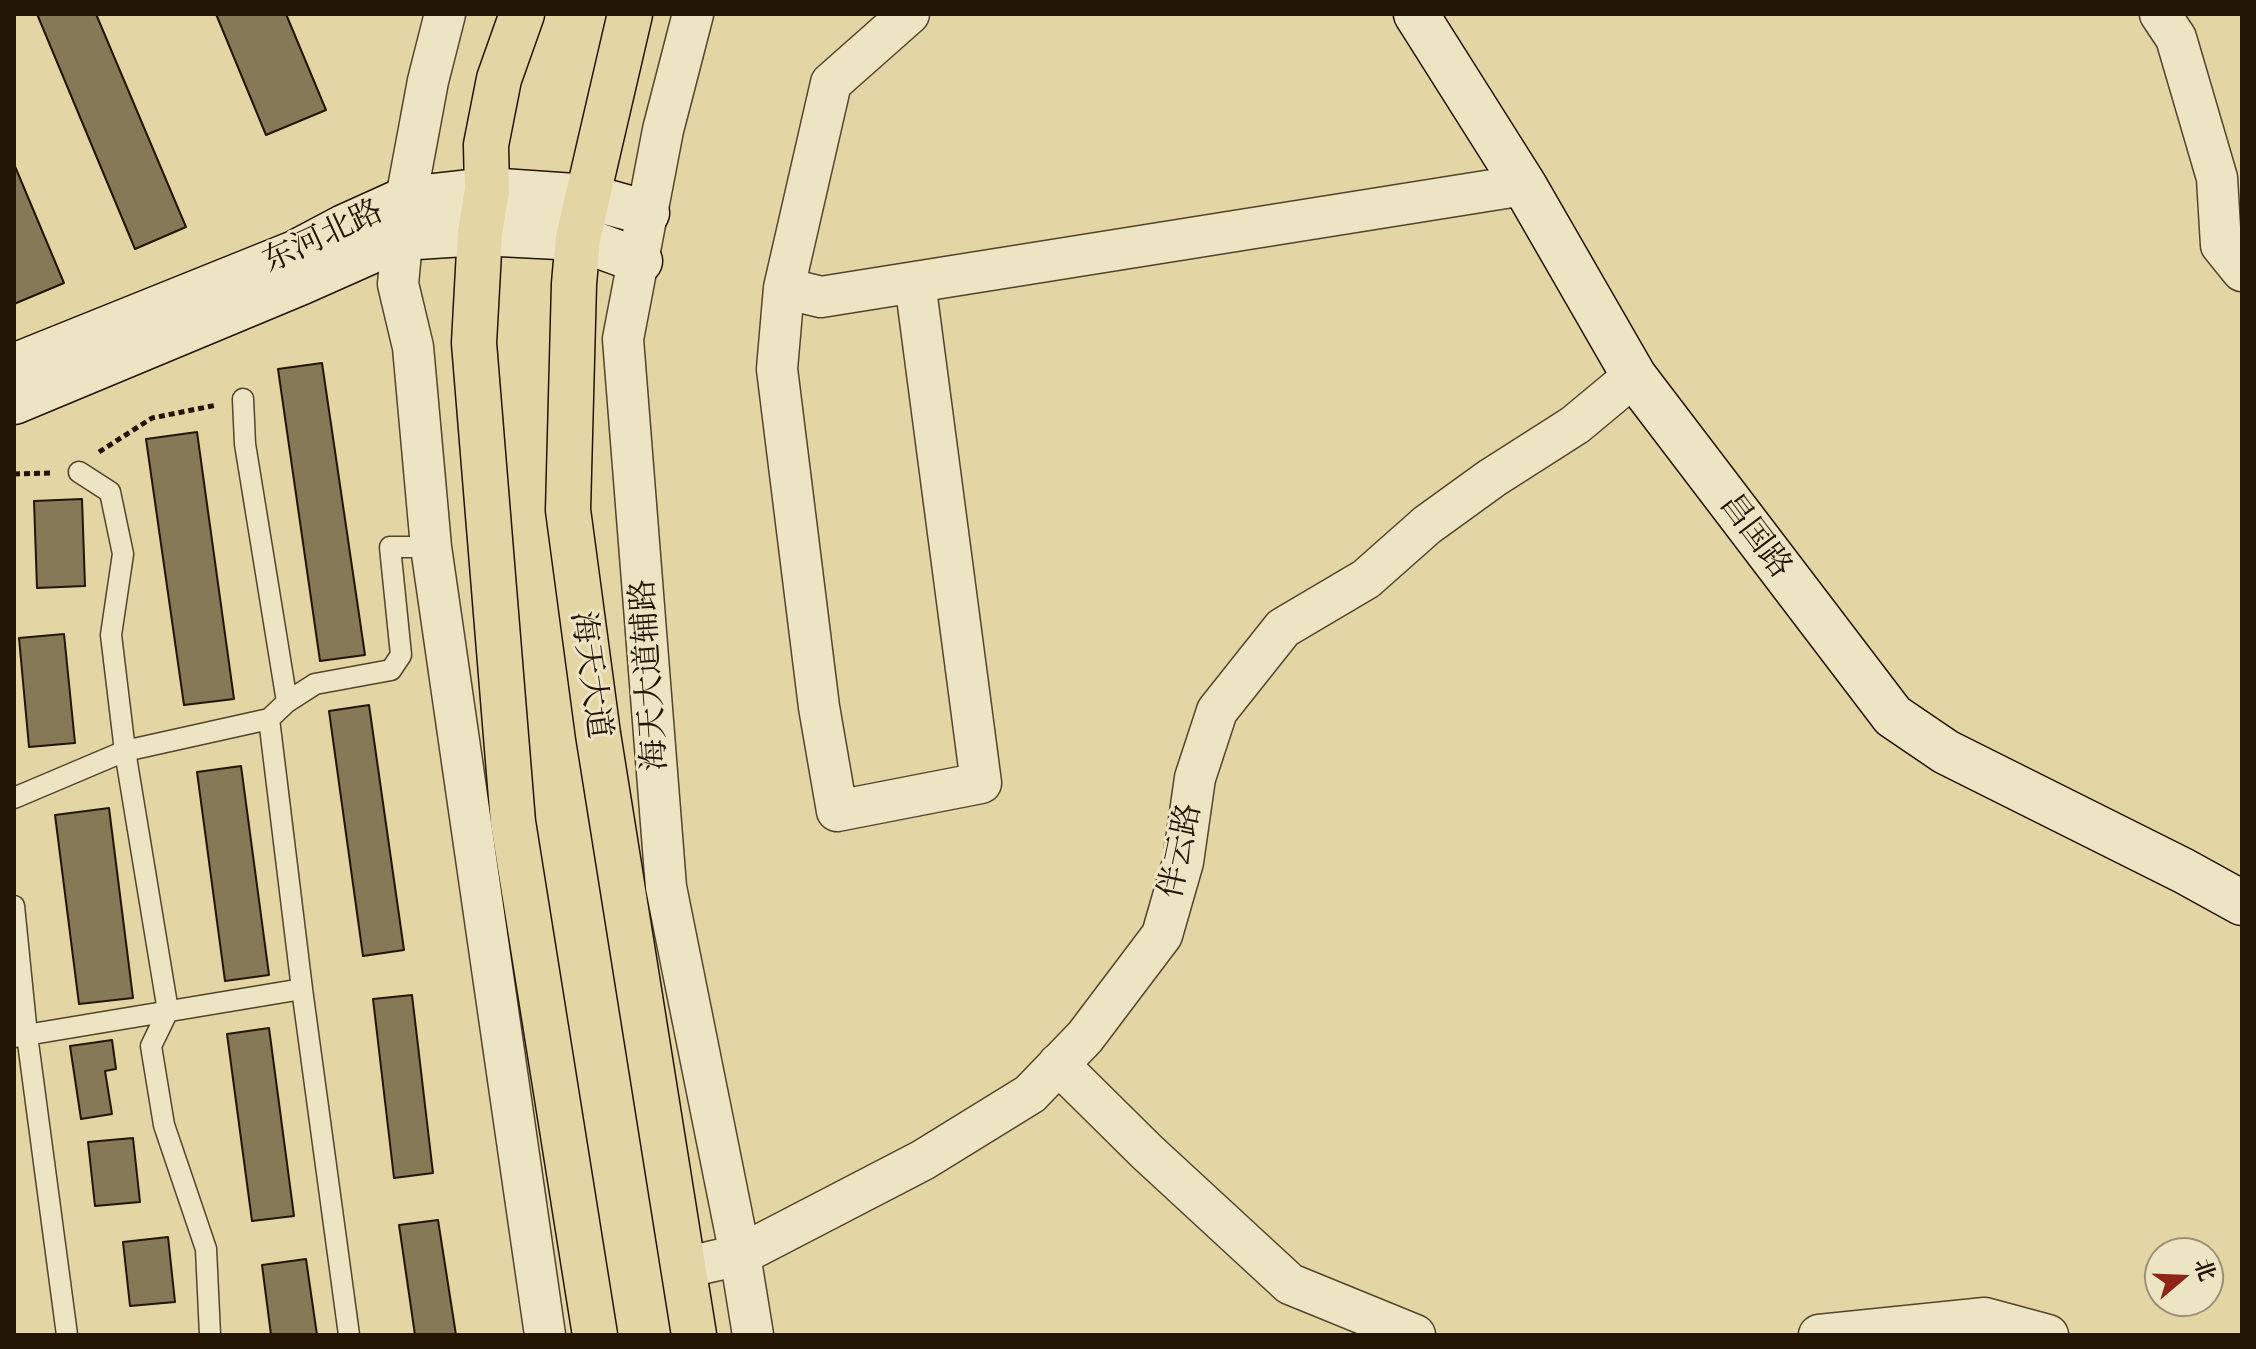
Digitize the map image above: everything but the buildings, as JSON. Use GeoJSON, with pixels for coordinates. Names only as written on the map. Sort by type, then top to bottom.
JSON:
{"type":"FeatureCollection","features":[{"type":"Feature","properties":{"kind":"main road"},"geometry":{"type":"LineString","coordinates":[[522,14],[499,79],[486,145],[487,190],[480,233],[474,343],[513,822],[595,1335]]}},
{"type":"Feature","properties":{"kind":"main road","name":"海天大道"},"geometry":{"type":"LineString","coordinates":[[630,14],[578,238],[568,510],[598,734],[694,1335]]}},
{"type":"Feature","properties":{"kind":"street"},"geometry":{"type":"LineString","coordinates":[[445,14],[428,81],[404,219],[398,284],[413,347],[431,547],[545,1335]]}},
{"type":"Feature","properties":{"kind":"street","name":"海天大道辅路"},"geometry":{"type":"LineString","coordinates":[[693,14],[663,130],[623,339],[666,887],[740,1255],[753,1335]]}},
{"type":"Feature","properties":{"kind":"street"},"geometry":{"type":"LineString","coordinates":[[909,14],[831,83],[784,288],[777,369],[819,707],[837,811],[981,783],[915,282]]}},
{"type":"Feature","properties":{"kind":"street","name":"昌国路"},"geometry":{"type":"LineString","coordinates":[[1416,14],[1524,185],[1634,376],[1893,716],[1946,752],[2242,903]]}},
{"type":"Feature","properties":{"kind":"street"},"geometry":{"type":"LineString","coordinates":[[2160,14],[2176,38],[2217,178],[2221,245],[2242,271]]}},
{"type":"Feature","properties":{"kind":"street"},"geometry":{"type":"LineString","coordinates":[[784,288],[821,297],[1524,185]]}},
{"type":"Feature","properties":{"kind":"street","name":"东河北路"},"geometry":{"type":"LineString","coordinates":[[14,366],[295,253],[344,227],[404,219],[487,190],[589,197],[647,213]]}},
{"type":"Feature","properties":{"kind":"street","name":"东河北路"},"geometry":{"type":"LineString","coordinates":[[14,402],[302,282],[404,219],[480,233],[578,238],[640,261]]}},
{"type":"Feature","properties":{"kind":"street","name":"伴云路"},"geometry":{"type":"LineString","coordinates":[[683,1268],[740,1255],[923,1160],[1030,1094],[1085,1037],[1162,935],[1183,862],[1195,778],[1217,711],[1283,628],[1366,579],[1427,525],[1492,478],[1575,425],[1634,376]]}},
{"type":"Feature","properties":{"kind":"street"},"geometry":{"type":"LineString","coordinates":[[1058,1064],[1147,1152],[1290,1284],[1415,1335]]}},
{"type":"Feature","properties":{"kind":"street"},"geometry":{"type":"LineString","coordinates":[[1819,1335],[1985,1318],[2048,1335]]}},
{"type":"Feature","properties":{"kind":"lane"},"geometry":{"type":"LineString","coordinates":[[243,399],[245,444],[287,702]]}},
{"type":"Feature","properties":{"kind":"lane"},"geometry":{"type":"LineString","coordinates":[[79,472],[110,492],[123,554],[111,635],[125,751],[168,1011],[151,1046],[164,1125],[206,1249],[210,1335]]}},
{"type":"Feature","properties":{"kind":"lane"},"geometry":{"type":"LineString","coordinates":[[14,798],[125,751],[269,719],[287,702],[315,684],[391,670],[401,655],[390,547],[431,547]]}},
{"type":"Feature","properties":{"kind":"lane"},"geometry":{"type":"LineString","coordinates":[[269,719],[349,1335]]}},
{"type":"Feature","properties":{"kind":"lane"},"geometry":{"type":"LineString","coordinates":[[14,906],[20,1036],[67,1335]]}},
{"type":"Feature","properties":{"kind":"lane"},"geometry":{"type":"LineString","coordinates":[[20,1036],[302,989]]}},
{"type":"Feature","properties":{"kind":"path"},"geometry":{"type":"LineString","coordinates":[[14,474],[79,472],[103,448],[152,418],[243,399]]}}]}
